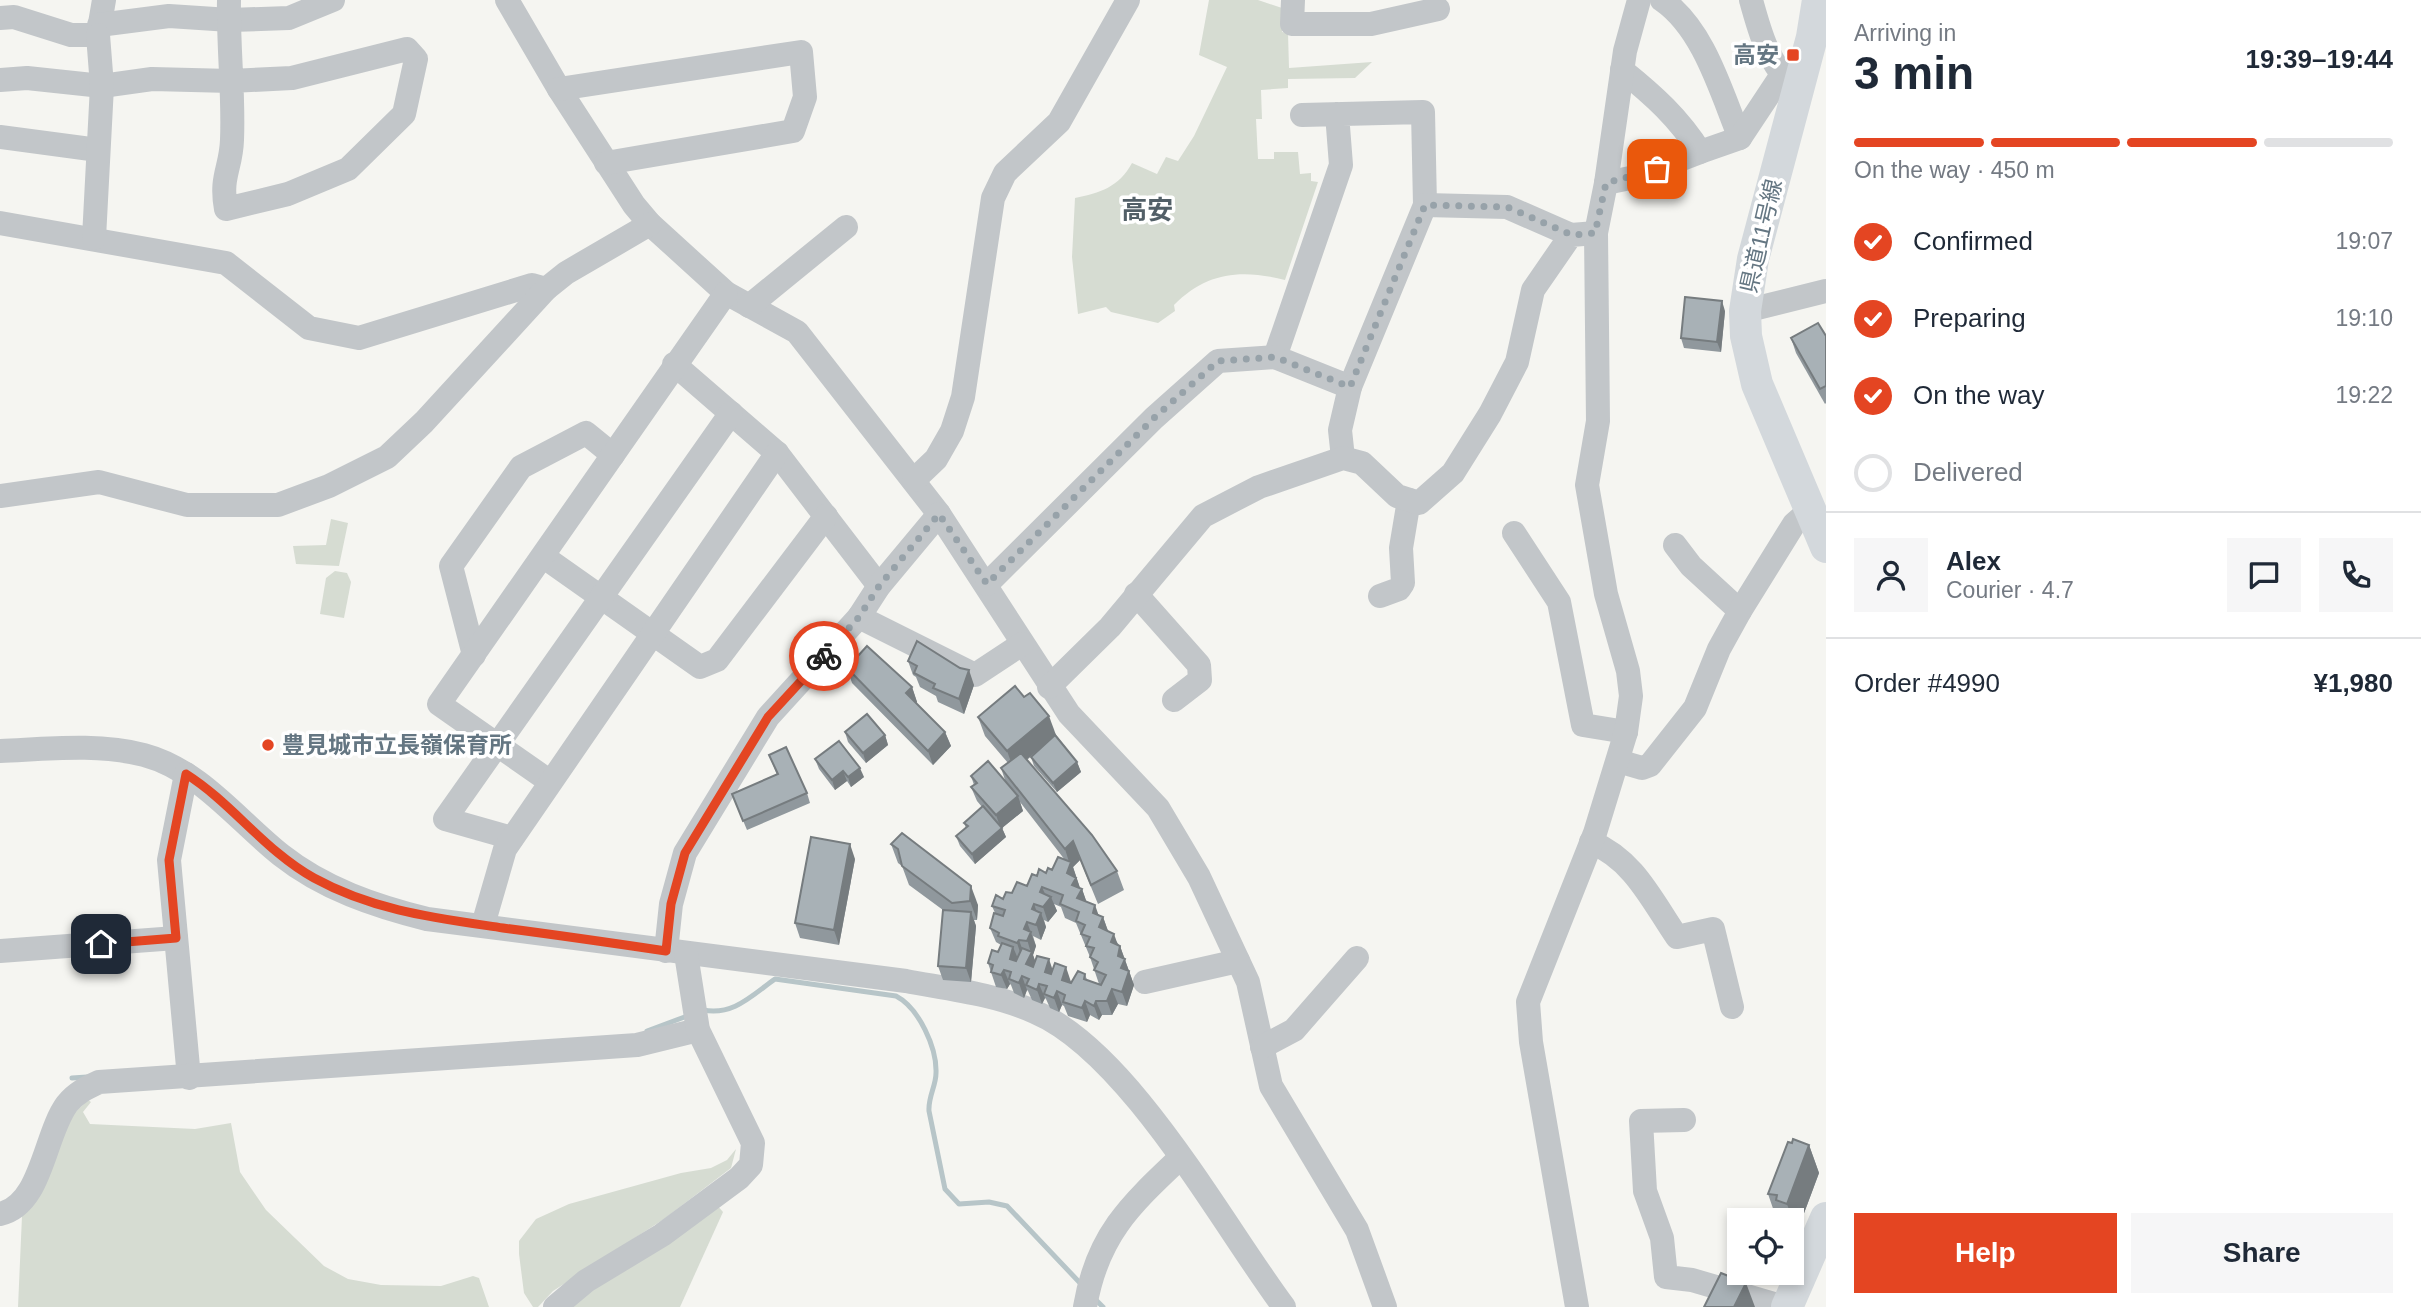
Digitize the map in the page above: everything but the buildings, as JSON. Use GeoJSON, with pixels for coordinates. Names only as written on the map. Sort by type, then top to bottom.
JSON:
{"type":"FeatureCollection","features":[{"type":"Feature","properties":{"kind":"main road","name":"県道11号線"},"geometry":{"type":"LineString","coordinates":[[1818,0],[1812,37],[1789,83],[1745,311],[1746,336],[1757,384],[1826,547]]}},
{"type":"Feature","properties":{"kind":"main road"},"geometry":{"type":"LineString","coordinates":[[1785,1307],[1826,1218]]}},
{"type":"Feature","properties":{"kind":"street"},"geometry":{"type":"LineString","coordinates":[[94,238],[102,86],[98,30],[104,0]]}},
{"type":"Feature","properties":{"kind":"street"},"geometry":{"type":"LineString","coordinates":[[0,18],[15,17],[71,35],[169,16],[229,10],[289,18],[333,0]]}},
{"type":"Feature","properties":{"kind":"street"},"geometry":{"type":"LineString","coordinates":[[507,0],[606,163],[650,224],[726,293],[797,331],[939,514],[1069,714],[1158,808],[1199,877],[1248,982],[1271,1086],[1357,1230],[1385,1307]]}},
{"type":"Feature","properties":{"kind":"street"},"geometry":{"type":"LineString","coordinates":[[914,480],[936,459],[952,431],[963,397],[993,198],[1005,173],[1059,122],[1128,0]]}},
{"type":"Feature","properties":{"kind":"street"},"geometry":{"type":"LineString","coordinates":[[1293,0],[1292,24],[1370,24],[1438,9]]}},
{"type":"Feature","properties":{"kind":"street"},"geometry":{"type":"LineString","coordinates":[[1049,687],[1110,627],[1203,516],[1259,487],[1343,458],[1362,463],[1397,496],[1419,503],[1453,473],[1517,362],[1532,290],[1583,234],[1606,183],[1622,70],[1639,0]]}},
{"type":"Feature","properties":{"kind":"street"},"geometry":{"type":"LineString","coordinates":[[1662,0],[1675,9],[1705,54],[1740,138]]}},
{"type":"Feature","properties":{"kind":"street"},"geometry":{"type":"LineString","coordinates":[[1606,183],[1635,177],[1740,138],[1789,83],[1764,46],[1751,0]]}},
{"type":"Feature","properties":{"kind":"street"},"geometry":{"type":"LineString","coordinates":[[0,80],[27,78],[102,86],[152,79],[231,81],[292,78],[407,50],[416,59],[404,114],[348,169],[288,194],[226,209],[222,186],[232,143],[231,81],[229,10]]}},
{"type":"Feature","properties":{"kind":"street"},"geometry":{"type":"LineString","coordinates":[[559,89],[801,52],[805,97],[793,131],[606,163]]}},
{"type":"Feature","properties":{"kind":"street"},"geometry":{"type":"LineString","coordinates":[[1622,70],[1663,103],[1686,128],[1700,152]]}},
{"type":"Feature","properties":{"kind":"street"},"geometry":{"type":"LineString","coordinates":[[1303,115],[1423,112],[1425,205],[1350,387],[1340,430],[1343,458]]}},
{"type":"Feature","properties":{"kind":"street"},"geometry":{"type":"LineString","coordinates":[[1275,357],[1341,165],[1337,114]]}},
{"type":"Feature","properties":{"kind":"street"},"geometry":{"type":"LineString","coordinates":[[0,137],[98,150]]}},
{"type":"Feature","properties":{"kind":"street"},"geometry":{"type":"LineString","coordinates":[[1425,205],[1507,207],[1583,234]]}},
{"type":"Feature","properties":{"kind":"street"},"geometry":{"type":"LineString","coordinates":[[0,223],[226,263],[309,328],[359,338],[532,285],[546,289]]}},
{"type":"Feature","properties":{"kind":"street"},"geometry":{"type":"LineString","coordinates":[[0,496],[99,482],[187,505],[278,505],[329,486],[387,457],[415,431],[546,289],[566,273],[650,224]]}},
{"type":"Feature","properties":{"kind":"street"},"geometry":{"type":"LineString","coordinates":[[749,306],[846,227]]}},
{"type":"Feature","properties":{"kind":"street"},"geometry":{"type":"LineString","coordinates":[[1577,1307],[1533,1055],[1528,1002],[1591,842],[1626,733],[1631,696],[1628,671],[1606,594],[1587,485],[1598,421],[1583,234]]}},
{"type":"Feature","properties":{"kind":"street"},"geometry":{"type":"LineString","coordinates":[[1745,311],[1826,291]]}},
{"type":"Feature","properties":{"kind":"street"},"geometry":{"type":"LineString","coordinates":[[549,781],[439,704],[726,293]]}},
{"type":"Feature","properties":{"kind":"street"},"geometry":{"type":"LineString","coordinates":[[987,584],[1154,418],[1218,361],[1275,357],[1350,387]]}},
{"type":"Feature","properties":{"kind":"street"},"geometry":{"type":"LineString","coordinates":[[674,364],[777,453],[879,586]]}},
{"type":"Feature","properties":{"kind":"street"},"geometry":{"type":"LineString","coordinates":[[512,838],[445,819],[495,744],[732,413]]}},
{"type":"Feature","properties":{"kind":"street"},"geometry":{"type":"LineString","coordinates":[[474,655],[451,566],[521,467],[586,433],[613,455]]}},
{"type":"Feature","properties":{"kind":"street"},"geometry":{"type":"LineString","coordinates":[[483,925],[505,849],[549,781],[777,453]]}},
{"type":"Feature","properties":{"kind":"street"},"geometry":{"type":"LineString","coordinates":[[1380,596],[1399,589],[1403,583],[1401,548],[1409,500]]}},
{"type":"Feature","properties":{"kind":"street"},"geometry":{"type":"LineString","coordinates":[[1618,761],[1642,768],[1650,765],[1695,708],[1719,649],[1740,611],[1794,524],[1810,510]]}},
{"type":"Feature","properties":{"kind":"street"},"geometry":{"type":"LineString","coordinates":[[555,1307],[586,1282],[662,1235],[738,1178],[751,1165],[753,1143],[698,1030],[676,952],[671,904],[685,853],[768,717],[859,617],[879,586],[939,514]]}},
{"type":"Feature","properties":{"kind":"street"},"geometry":{"type":"LineString","coordinates":[[544,557],[701,667],[717,660],[826,516]]}},
{"type":"Feature","properties":{"kind":"street"},"geometry":{"type":"LineString","coordinates":[[1514,533],[1559,602],[1583,725],[1626,733]]}},
{"type":"Feature","properties":{"kind":"street"},"geometry":{"type":"LineString","coordinates":[[1675,545],[1691,566],[1740,611]]}},
{"type":"Feature","properties":{"kind":"street"},"geometry":{"type":"LineString","coordinates":[[1136,594],[1199,665],[1200,680],[1174,700]]}},
{"type":"Feature","properties":{"kind":"street"},"geometry":{"type":"LineString","coordinates":[[859,617],[975,675],[1023,644]]}},
{"type":"Feature","properties":{"kind":"street"},"geometry":{"type":"LineString","coordinates":[[0,751],[103,748],[145,755],[186,774],[202,785],[283,857],[313,877],[385,909],[427,919],[906,981],[978,994],[1036,1012],[1092,1051],[1140,1103],[1284,1307]]}},
{"type":"Feature","properties":{"kind":"street"},"geometry":{"type":"LineString","coordinates":[[186,774],[169,860],[189,1078]]}},
{"type":"Feature","properties":{"kind":"street"},"geometry":{"type":"LineString","coordinates":[[1591,842],[1612,851],[1627,863],[1677,937],[1713,929],[1732,1007]]}},
{"type":"Feature","properties":{"kind":"street"},"geometry":{"type":"LineString","coordinates":[[0,951],[176,938]]}},
{"type":"Feature","properties":{"kind":"street"},"geometry":{"type":"LineString","coordinates":[[1262,1047],[1294,1030],[1357,958]]}},
{"type":"Feature","properties":{"kind":"street"},"geometry":{"type":"LineString","coordinates":[[1145,982],[1238,961]]}},
{"type":"Feature","properties":{"kind":"street"},"geometry":{"type":"LineString","coordinates":[[0,1214],[10,1212],[26,1198],[66,1106],[80,1091],[99,1082],[189,1078],[637,1045],[698,1030]]}},
{"type":"Feature","properties":{"kind":"street"},"geometry":{"type":"LineString","coordinates":[[1684,1120],[1641,1122],[1645,1191],[1662,1238],[1666,1277],[1692,1280],[1785,1307]]}},
{"type":"Feature","properties":{"kind":"street"},"geometry":{"type":"LineString","coordinates":[[1085,1307],[1090,1278],[1112,1230],[1132,1203],[1180,1158]]}},
{"type":"Feature","properties":{"kind":"shaded area"},"geometry":{"type":"Polygon","coordinates":[[[1209,0],[1258,0],[1282,8],[1282,32],[1288,33],[1289,68],[1372,62],[1355,78],[1288,79],[1288,88],[1261,90],[1262,119],[1256,119],[1258,159],[1274,159],[1274,152],[1298,152],[1300,174],[1311,173],[1311,181],[1318,182],[1285,280],[1239,274],[1212,280],[1186,294],[1174,305],[1175,311],[1158,323],[1111,312],[1106,307],[1078,314],[1072,257],[1075,198],[1108,188],[1121,178],[1132,163],[1157,174],[1166,157],[1178,161],[1194,136],[1227,67],[1199,55],[1209,0]]]}},
{"type":"Feature","properties":{"kind":"shaded area"},"geometry":{"type":"Polygon","coordinates":[[[331,519],[348,523],[339,566],[296,564],[293,546],[326,545],[331,519]]]}},
{"type":"Feature","properties":{"kind":"shaded area"},"geometry":{"type":"Polygon","coordinates":[[[335,571],[347,573],[351,582],[344,618],[320,614],[326,578],[335,571]]]}},
{"type":"Feature","properties":{"kind":"shaded area"},"geometry":{"type":"Polygon","coordinates":[[[88,1100],[91,1102],[83,1112],[90,1124],[195,1129],[231,1123],[240,1172],[266,1210],[324,1266],[348,1279],[381,1285],[441,1286],[473,1276],[479,1278],[489,1307],[18,1307],[22,1216],[71,1116],[88,1100]]]}},
{"type":"Feature","properties":{"kind":"shaded area"},"geometry":{"type":"Polygon","coordinates":[[[736,1149],[731,1168],[664,1219],[553,1291],[538,1307],[533,1307],[524,1293],[519,1241],[536,1219],[569,1204],[681,1173],[711,1168],[727,1160],[736,1149]]]}},
{"type":"Feature","properties":{"kind":"shaded area"},"geometry":{"type":"Polygon","coordinates":[[[716,1204],[723,1212],[680,1307],[569,1307],[716,1204]]]}},
{"type":"Feature","properties":{"kind":"waterway"},"geometry":{"type":"LineString","coordinates":[[703,1010],[733,1007],[775,979],[896,996],[919,1019],[930,1041],[936,1063],[936,1078],[929,1111],[945,1189],[959,1204],[989,1202],[1007,1206],[1081,1284]]}},
{"type":"Feature","properties":{"kind":"waterway"},"geometry":{"type":"LineString","coordinates":[[647,1031],[690,1015]]}},
{"type":"Feature","properties":{"kind":"waterway"},"geometry":{"type":"LineString","coordinates":[[72,1078],[87,1077]]}},
{"type":"Feature","properties":{"kind":"waterway"},"geometry":{"type":"LineString","coordinates":[[1095,1299],[1103,1307]]}},
{"type":"Feature","properties":{"kind":"way so far"},"geometry":{"type":"LineString","coordinates":[[824,656],[859,617],[879,586],[939,514],[987,584],[1154,418],[1218,361],[1275,357],[1350,387],[1425,205],[1507,207],[1572,235],[1595,233],[1606,183],[1657,169]]}},
{"type":"Feature","properties":{"kind":"place","name":"高安"},"geometry":{"type":"Point","coordinates":[1793,55]}},
{"type":"Feature","properties":{"kind":"place","name":"豊見城市立長嶺保育所"},"geometry":{"type":"Point","coordinates":[268,745]}},
{"type":"Feature","properties":{"kind":"district","name":"高安"},"geometry":{"type":"Point","coordinates":[1147,210]}},
{"type":"Feature","properties":{"kind":"route"},"geometry":{"type":"LineString","coordinates":[[101,944],[176,938],[169,860],[186,774],[283,857],[313,877],[385,909],[427,919],[666,951],[671,904],[685,853],[768,717],[824,656]]}}]}
